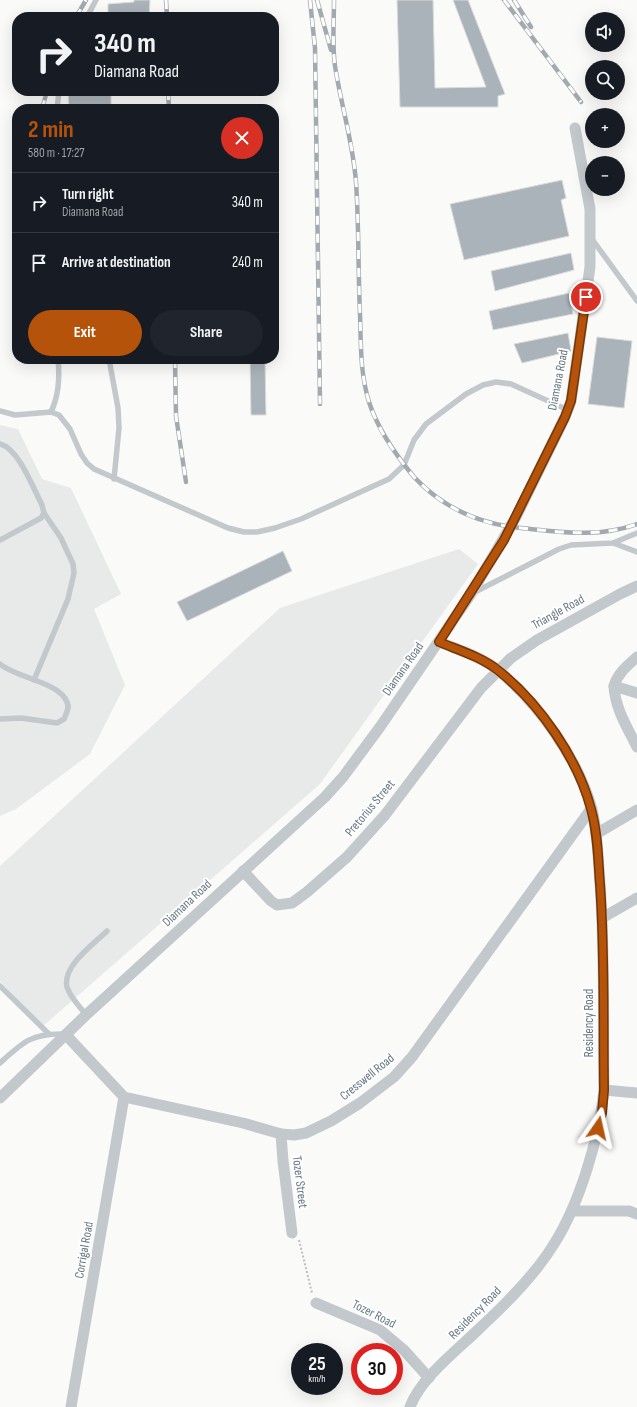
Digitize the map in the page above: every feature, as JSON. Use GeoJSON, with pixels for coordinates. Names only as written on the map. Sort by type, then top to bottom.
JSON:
{"type":"FeatureCollection","features":[{"type":"Feature","properties":{"kind":"street","name":"Diamana Road"},"geometry":{"type":"LineString","coordinates":[[0,1098],[86,1015],[325,797],[343,777],[439,642],[471,594],[516,517],[559,432],[571,401],[590,267],[590,209],[575,128]]}},
{"type":"Feature","properties":{"kind":"street","name":"Triangle Road"},"geometry":{"type":"LineString","coordinates":[[498,670],[510,658],[537,640],[637,586]]}},
{"type":"Feature","properties":{"kind":"street","name":"Residency Road"},"geometry":{"type":"LineString","coordinates":[[410,1407],[419,1390],[429,1378],[493,1316],[529,1278],[554,1245],[572,1211],[595,1143],[602,1113],[604,1090],[602,918],[596,834],[591,809],[574,764],[547,723],[522,693],[498,670],[482,660],[439,642]]}},
{"type":"Feature","properties":{"kind":"street"},"geometry":{"type":"LineString","coordinates":[[637,657],[621,672],[616,679],[614,686],[618,708],[637,747]]}},
{"type":"Feature","properties":{"kind":"street","name":"Pretorius Street"},"geometry":{"type":"LineString","coordinates":[[243,871],[271,901],[277,905],[292,903],[307,892],[347,857],[385,815],[462,712],[498,670]]}},
{"type":"Feature","properties":{"kind":"street"},"geometry":{"type":"LineString","coordinates":[[614,686],[637,693]]}},
{"type":"Feature","properties":{"kind":"street","name":"Cresswell Road"},"geometry":{"type":"LineString","coordinates":[[124,1097],[243,1123],[281,1134],[294,1135],[306,1133],[331,1121],[360,1103],[394,1077],[412,1057],[591,809]]}},
{"type":"Feature","properties":{"kind":"street"},"geometry":{"type":"LineString","coordinates":[[596,834],[637,810]]}},
{"type":"Feature","properties":{"kind":"street"},"geometry":{"type":"LineString","coordinates":[[602,918],[637,898]]}},
{"type":"Feature","properties":{"kind":"street"},"geometry":{"type":"LineString","coordinates":[[66,1034],[124,1097]]}},
{"type":"Feature","properties":{"kind":"street"},"geometry":{"type":"LineString","coordinates":[[604,1090],[637,1093]]}},
{"type":"Feature","properties":{"kind":"street","name":"Corrigal Road"},"geometry":{"type":"LineString","coordinates":[[71,1407],[124,1097]]}},
{"type":"Feature","properties":{"kind":"street","name":"Tozer Street"},"geometry":{"type":"LineString","coordinates":[[281,1134],[292,1233]]}},
{"type":"Feature","properties":{"kind":"street"},"geometry":{"type":"LineString","coordinates":[[572,1211],[633,1212]]}},
{"type":"Feature","properties":{"kind":"street","name":"Tozer Road"},"geometry":{"type":"LineString","coordinates":[[316,1303],[380,1330],[404,1350],[429,1378]]}},
{"type":"Feature","properties":{"kind":"lane"},"geometry":{"type":"LineString","coordinates":[[90,12],[96,0]]}},
{"type":"Feature","properties":{"kind":"lane"},"geometry":{"type":"LineString","coordinates":[[590,237],[637,301]]}},
{"type":"Feature","properties":{"kind":"lane"},"geometry":{"type":"LineString","coordinates":[[51,412],[57,400],[59,388],[58,364]]}},
{"type":"Feature","properties":{"kind":"lane"},"geometry":{"type":"LineString","coordinates":[[110,364],[118,408],[119,428],[114,479]]}},
{"type":"Feature","properties":{"kind":"lane"},"geometry":{"type":"LineString","coordinates":[[0,411],[15,415],[51,412],[59,415],[70,429],[87,463],[114,479],[228,528],[244,532],[257,532],[301,519],[389,479],[404,465],[414,440],[426,424],[466,394],[483,384],[496,382],[511,384],[568,410]]}},
{"type":"Feature","properties":{"kind":"lane"},"geometry":{"type":"LineString","coordinates":[[0,444],[10,448],[16,456],[42,506],[44,513],[54,526],[73,564],[74,572],[68,599],[34,680]]}},
{"type":"Feature","properties":{"kind":"lane"},"geometry":{"type":"LineString","coordinates":[[0,540],[41,518],[44,513]]}},
{"type":"Feature","properties":{"kind":"lane"},"geometry":{"type":"LineString","coordinates":[[471,594],[559,549],[577,545],[613,543],[637,533]]}},
{"type":"Feature","properties":{"kind":"lane"},"geometry":{"type":"LineString","coordinates":[[613,543],[637,552]]}},
{"type":"Feature","properties":{"kind":"lane"},"geometry":{"type":"LineString","coordinates":[[0,664],[11,672],[34,680],[61,693],[68,702],[68,710],[64,720],[57,723],[22,718],[0,719]]}},
{"type":"Feature","properties":{"kind":"lane"},"geometry":{"type":"LineString","coordinates":[[86,1015],[67,988],[67,975],[71,966],[107,931]]}},
{"type":"Feature","properties":{"kind":"lane"},"geometry":{"type":"LineString","coordinates":[[0,986],[49,1034]]}},
{"type":"Feature","properties":{"kind":"lane"},"geometry":{"type":"LineString","coordinates":[[0,1063],[20,1044],[29,1039],[49,1034],[66,1034]]}},
{"type":"Feature","properties":{"kind":"path"},"geometry":{"type":"LineString","coordinates":[[292,1233],[299,1240],[308,1282],[316,1303]]}},
{"type":"Feature","properties":{"kind":"shaded area"},"geometry":{"type":"Polygon","coordinates":[[[0,425],[18,429],[42,479],[71,488],[121,594],[94,609],[125,685],[90,754],[16,809],[0,816],[0,425]]]}},
{"type":"Feature","properties":{"kind":"shaded area"},"geometry":{"type":"Polygon","coordinates":[[[459,549],[478,564],[320,784],[42,1027],[0,981],[0,866],[280,608],[459,549]]]}},
{"type":"Feature","properties":{"kind":"building"},"geometry":{"type":"Polygon","coordinates":[[[134,0],[150,0],[149,12],[108,12],[108,4],[134,2],[134,0]]]}},
{"type":"Feature","properties":{"kind":"building"},"geometry":{"type":"Polygon","coordinates":[[[397,0],[433,0],[435,88],[486,87],[453,0],[468,0],[505,94],[498,96],[498,107],[400,107],[397,0]]]}},
{"type":"Feature","properties":{"kind":"building"},"geometry":{"type":"Polygon","coordinates":[[[68,96],[111,96],[111,104],[69,104],[68,96]]]}},
{"type":"Feature","properties":{"kind":"building"},"geometry":{"type":"Polygon","coordinates":[[[562,180],[566,198],[561,200],[569,236],[464,260],[450,204],[562,180]]]}},
{"type":"Feature","properties":{"kind":"building"},"geometry":{"type":"Polygon","coordinates":[[[571,253],[574,270],[495,291],[491,271],[571,253]]]}},
{"type":"Feature","properties":{"kind":"building"},"geometry":{"type":"Polygon","coordinates":[[[569,293],[573,314],[493,330],[489,311],[569,293]]]}},
{"type":"Feature","properties":{"kind":"building"},"geometry":{"type":"Polygon","coordinates":[[[568,333],[571,351],[522,363],[514,344],[568,333]]]}},
{"type":"Feature","properties":{"kind":"building"},"geometry":{"type":"Polygon","coordinates":[[[597,337],[632,341],[624,408],[588,404],[597,337]]]}},
{"type":"Feature","properties":{"kind":"building"},"geometry":{"type":"Polygon","coordinates":[[[250,364],[265,364],[266,415],[251,415],[250,364]]]}},
{"type":"Feature","properties":{"kind":"building"},"geometry":{"type":"Polygon","coordinates":[[[283,551],[292,571],[187,621],[177,602],[283,551]]]}},
{"type":"Feature","properties":{"kind":"railway"},"geometry":{"type":"LineString","coordinates":[[79,12],[86,0]]}},
{"type":"Feature","properties":{"kind":"railway"},"geometry":{"type":"LineString","coordinates":[[166,0],[167,12]]}},
{"type":"Feature","properties":{"kind":"railway"},"geometry":{"type":"LineString","coordinates":[[310,0],[315,48],[320,404]]}},
{"type":"Feature","properties":{"kind":"railway"},"geometry":{"type":"LineString","coordinates":[[317,0],[331,50]]}},
{"type":"Feature","properties":{"kind":"railway"},"geometry":{"type":"LineString","coordinates":[[334,0],[334,58],[352,152],[356,182],[362,369],[369,402],[382,432],[407,468],[425,488],[450,506],[476,518],[506,526],[579,533],[608,531],[637,524]]}},
{"type":"Feature","properties":{"kind":"railway"},"geometry":{"type":"LineString","coordinates":[[504,0],[581,102]]}},
{"type":"Feature","properties":{"kind":"railway"},"geometry":{"type":"LineString","coordinates":[[514,0],[531,27]]}},
{"type":"Feature","properties":{"kind":"railway"},"geometry":{"type":"LineString","coordinates":[[43,104],[46,96]]}},
{"type":"Feature","properties":{"kind":"railway"},"geometry":{"type":"LineString","coordinates":[[168,96],[169,104]]}},
{"type":"Feature","properties":{"kind":"railway"},"geometry":{"type":"LineString","coordinates":[[175,364],[176,416],[186,482]]}},
{"type":"Feature","properties":{"kind":"route"},"geometry":{"type":"LineString","coordinates":[[586,297],[571,401],[559,432],[504,540],[439,642],[487,663],[498,670],[522,693],[547,723],[574,764],[591,809],[596,834],[602,918],[604,1090],[602,1113],[598,1128]]}}]}
